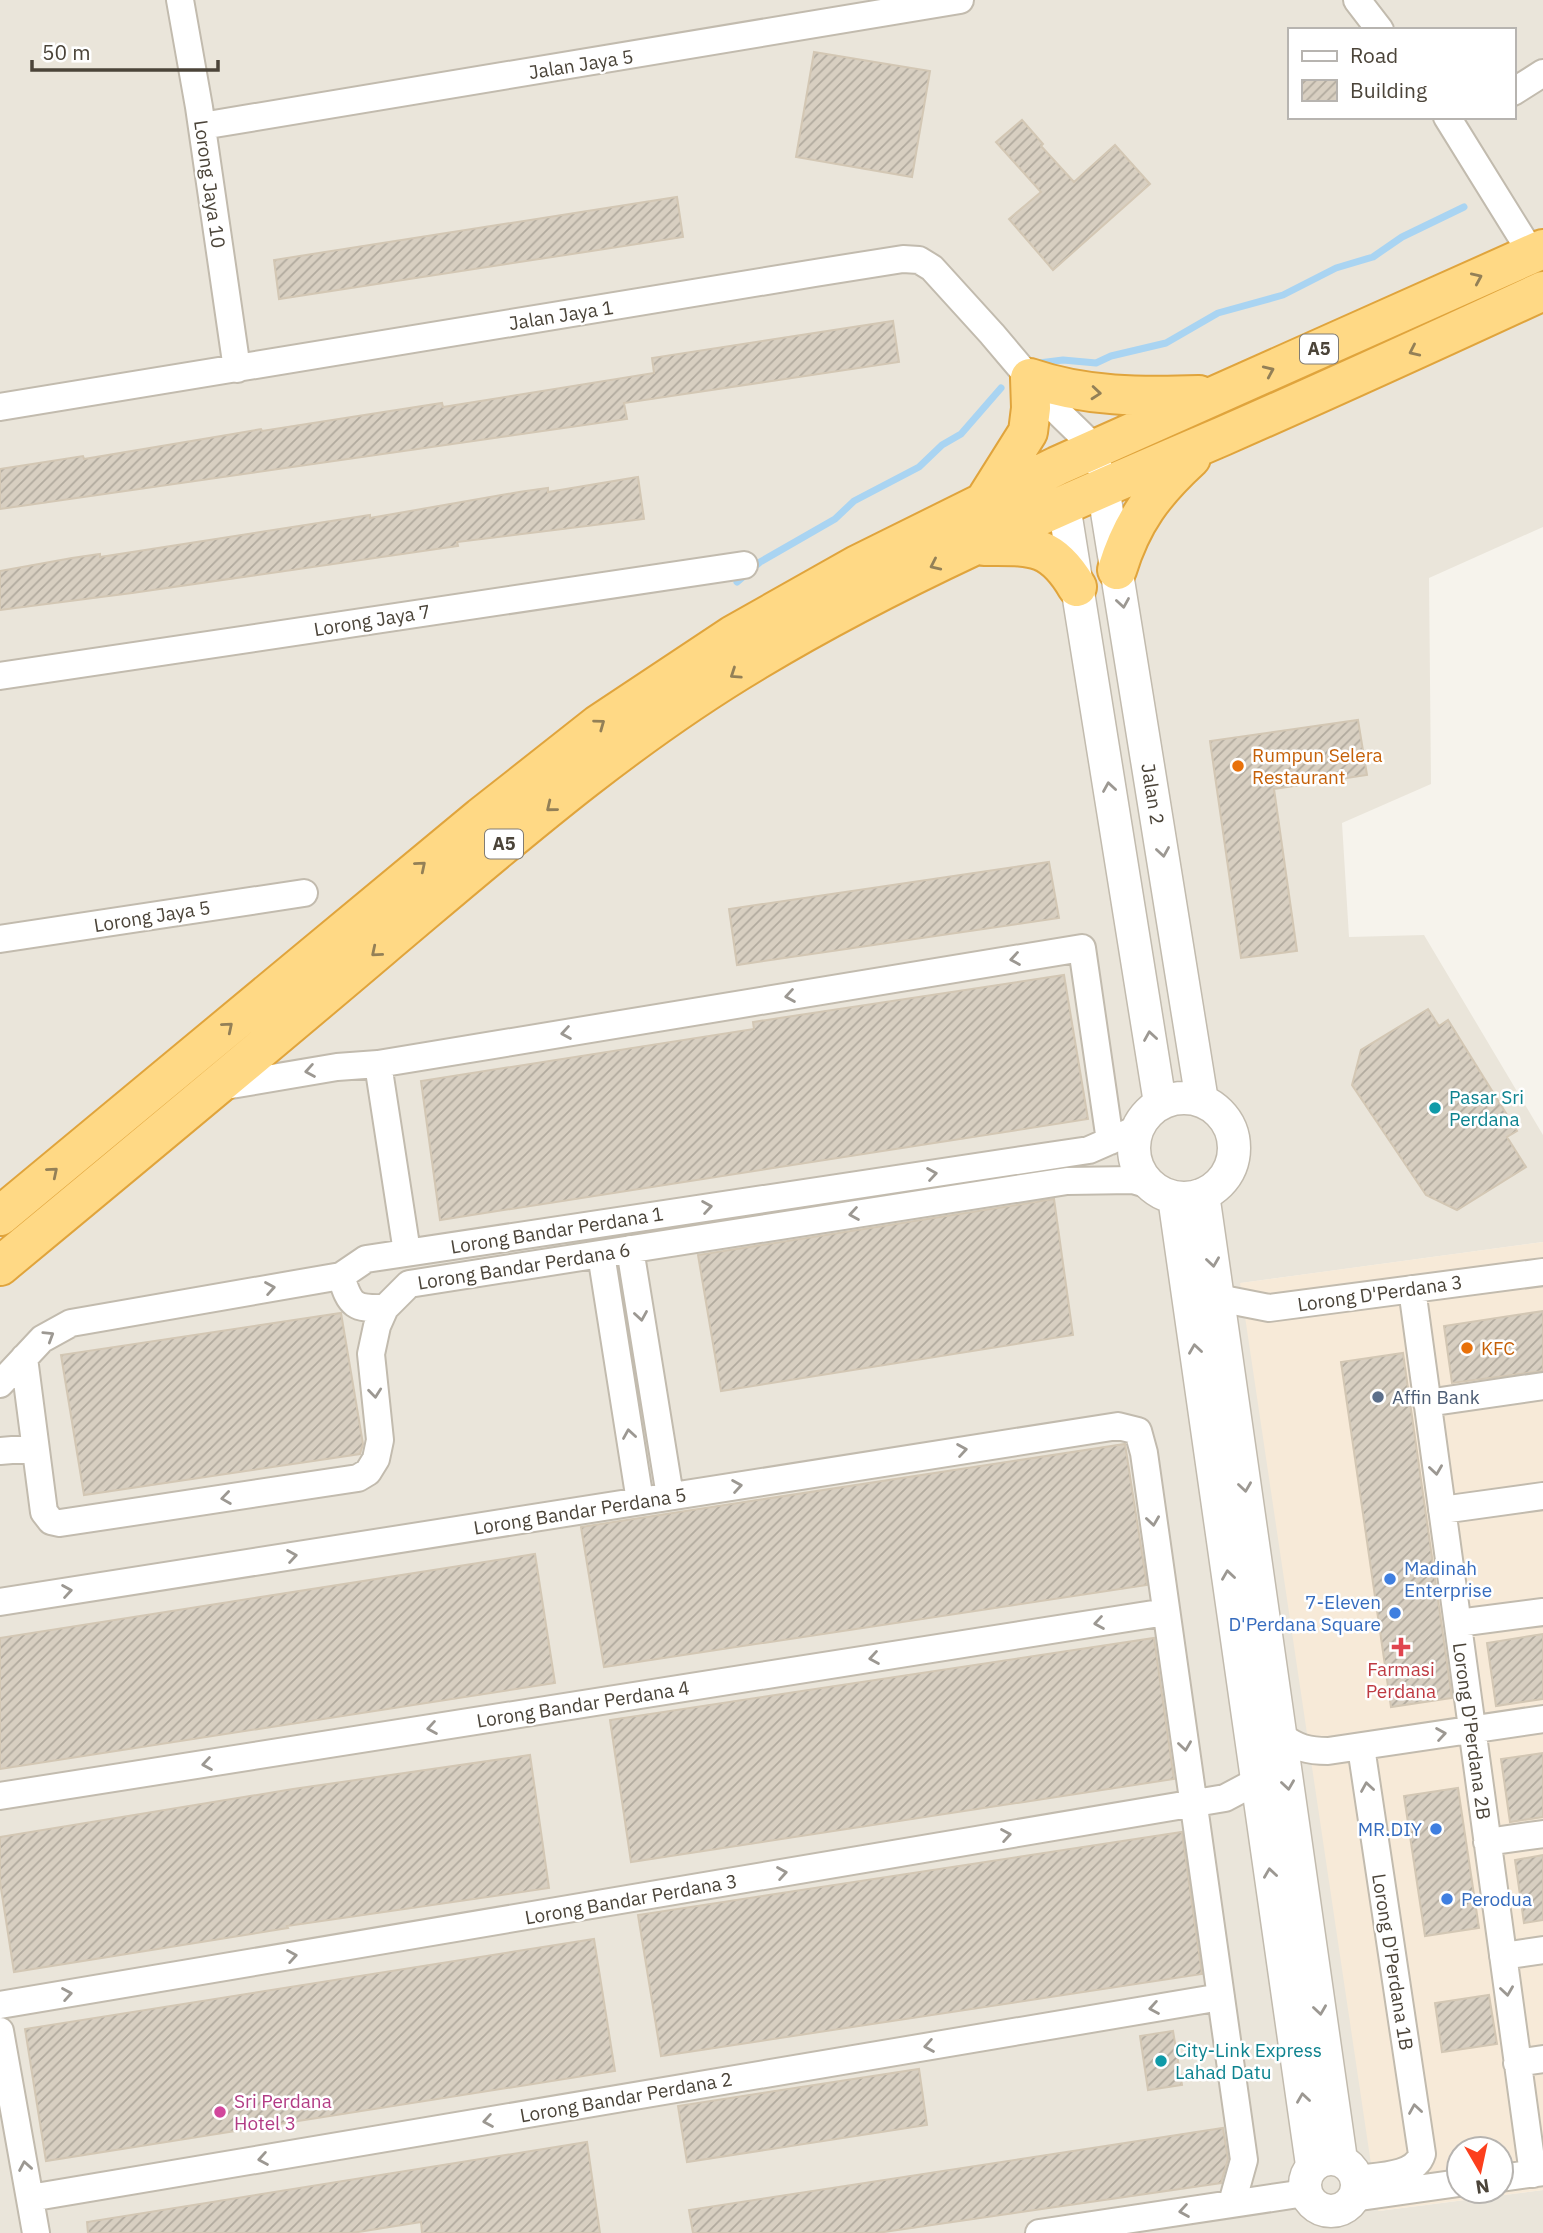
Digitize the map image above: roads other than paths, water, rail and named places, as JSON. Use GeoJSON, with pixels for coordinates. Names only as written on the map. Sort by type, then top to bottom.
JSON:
{"type":"FeatureCollection","features":[{"type":"Feature","properties":{"kind":"highway","name":"A5"},"geometry":{"type":"LineString","coordinates":[[0,1216],[470,826],[599,724],[733,635],[857,565],[1057,466],[1538,252]]}},
{"type":"Feature","properties":{"kind":"highway","name":"A5"},"geometry":{"type":"LineString","coordinates":[[0,1266],[508,841],[632,742],[753,662],[856,603],[976,546],[1346,382],[1543,291]]}},
{"type":"Feature","properties":{"kind":"highway"},"geometry":{"type":"LineString","coordinates":[[984,502],[1028,432],[1031,408],[1030,378],[1059,388],[1093,393],[1152,397],[1215,395]]}},
{"type":"Feature","properties":{"kind":"highway"},"geometry":{"type":"LineString","coordinates":[[1117,570],[1126,542],[1151,498],[1208,442]]}},
{"type":"Feature","properties":{"kind":"highway"},"geometry":{"type":"LineString","coordinates":[[976,546],[1028,546],[1052,556],[1066,569],[1077,587]]}},
{"type":"Feature","properties":{"kind":"street","name":"Lorong Jaya 10"},"geometry":{"type":"LineString","coordinates":[[180,0],[202,126],[237,369]]}},
{"type":"Feature","properties":{"kind":"street","name":"Jalan Jaya 5"},"geometry":{"type":"LineString","coordinates":[[202,126],[960,0]]}},
{"type":"Feature","properties":{"kind":"street"},"geometry":{"type":"LineString","coordinates":[[1357,0],[1378,28]]}},
{"type":"Feature","properties":{"kind":"street"},"geometry":{"type":"LineString","coordinates":[[1515,91],[1543,73]]}},
{"type":"Feature","properties":{"kind":"street"},"geometry":{"type":"LineString","coordinates":[[1458,121],[1538,252]]}},
{"type":"Feature","properties":{"kind":"street","name":"Jalan Jaya 1"},"geometry":{"type":"LineString","coordinates":[[0,407],[903,259],[919,260],[932,268],[1058,412],[1095,448]]}},
{"type":"Feature","properties":{"kind":"street"},"geometry":{"type":"LineString","coordinates":[[1058,412],[1057,466],[1160,1103]]}},
{"type":"Feature","properties":{"kind":"street"},"geometry":{"type":"LineString","coordinates":[[1095,448],[1102,488]]}},
{"type":"Feature","properties":{"kind":"street","name":"Jalan 2"},"geometry":{"type":"LineString","coordinates":[[1102,488],[1202,1101]]}},
{"type":"Feature","properties":{"kind":"street","name":"Lorong Jaya 7"},"geometry":{"type":"LineString","coordinates":[[0,676],[744,565]]}},
{"type":"Feature","properties":{"kind":"street","name":"Lorong Jaya 5"},"geometry":{"type":"LineString","coordinates":[[0,939],[304,893]]}},
{"type":"Feature","properties":{"kind":"street"},"geometry":{"type":"LineString","coordinates":[[217,1087],[337,1067],[378,1064],[1082,948],[1124,1135],[1134,1144],[1135,1159],[1141,1173],[1176,1192],[1218,1298],[1281,1736],[1329,2197]]}},
{"type":"Feature","properties":{"kind":"street"},"geometry":{"type":"LineString","coordinates":[[378,1064],[407,1252]]}},
{"type":"Feature","properties":{"kind":"street"},"geometry":{"type":"LineString","coordinates":[[1124,1135],[1160,1103],[1174,1098],[1188,1097],[1202,1101],[1216,1109],[1227,1121],[1234,1136],[1235,1152],[1231,1168],[1222,1182],[1176,1192]]}},
{"type":"Feature","properties":{"kind":"street","name":"Lorong Bandar Perdana 1"},"geometry":{"type":"LineString","coordinates":[[0,1384],[42,1339],[71,1323],[341,1276],[366,1259],[1089,1150],[1124,1135]]}},
{"type":"Feature","properties":{"kind":"street","name":"Lorong Bandar Perdana 6"},"geometry":{"type":"LineString","coordinates":[[24,1358],[44,1512],[51,1521],[60,1523],[358,1478],[368,1472],[376,1459],[380,1440],[371,1354],[377,1326],[385,1308],[409,1284],[1067,1181],[1133,1181],[1176,1192]]}},
{"type":"Feature","properties":{"kind":"street"},"geometry":{"type":"LineString","coordinates":[[1176,1192],[1257,1781],[1329,2197]]}},
{"type":"Feature","properties":{"kind":"street"},"geometry":{"type":"LineString","coordinates":[[631,1249],[670,1496]]}},
{"type":"Feature","properties":{"kind":"street"},"geometry":{"type":"LineString","coordinates":[[601,1254],[640,1501]]}},
{"type":"Feature","properties":{"kind":"street","name":"Lorong D'Perdana 3"},"geometry":{"type":"LineString","coordinates":[[1218,1298],[1269,1308],[1543,1272]]}},
{"type":"Feature","properties":{"kind":"street"},"geometry":{"type":"LineString","coordinates":[[341,1276],[346,1295],[352,1303],[362,1308],[385,1308]]}},
{"type":"Feature","properties":{"kind":"street","name":"Lorong D'Perdana 2B"},"geometry":{"type":"LineString","coordinates":[[1412,1289],[1503,1955],[1530,2061],[1538,2173]]}},
{"type":"Feature","properties":{"kind":"street"},"geometry":{"type":"LineString","coordinates":[[1427,1403],[1543,1386]]}},
{"type":"Feature","properties":{"kind":"street","name":"Lorong Bandar Perdana 5"},"geometry":{"type":"LineString","coordinates":[[0,1602],[1118,1426],[1138,1432],[1144,1453],[1166,1612]]}},
{"type":"Feature","properties":{"kind":"street"},"geometry":{"type":"LineString","coordinates":[[0,1451],[35,1448]]}},
{"type":"Feature","properties":{"kind":"street"},"geometry":{"type":"LineString","coordinates":[[1442,1510],[1543,1496]]}},
{"type":"Feature","properties":{"kind":"street"},"geometry":{"type":"LineString","coordinates":[[1166,1612],[1244,2160],[1232,2203]]}},
{"type":"Feature","properties":{"kind":"street","name":"Lorong Bandar Perdana 4"},"geometry":{"type":"LineString","coordinates":[[0,1796],[1166,1612]]}},
{"type":"Feature","properties":{"kind":"street"},"geometry":{"type":"LineString","coordinates":[[1458,1623],[1543,1612]]}},
{"type":"Feature","properties":{"kind":"street"},"geometry":{"type":"LineString","coordinates":[[1281,1736],[1307,1751],[1328,1751],[1543,1719]]}},
{"type":"Feature","properties":{"kind":"street","name":"Lorong D'Perdana 1B"},"geometry":{"type":"LineString","coordinates":[[1329,2197],[1408,2170],[1420,2162],[1422,2154],[1361,1747]]}},
{"type":"Feature","properties":{"kind":"street","name":"Lorong Bandar Perdana 3"},"geometry":{"type":"LineString","coordinates":[[0,2005],[1193,1804],[1225,1798],[1257,1781]]}},
{"type":"Feature","properties":{"kind":"street"},"geometry":{"type":"LineString","coordinates":[[1487,1842],[1543,1834]]}},
{"type":"Feature","properties":{"kind":"street"},"geometry":{"type":"LineString","coordinates":[[1503,1955],[1543,1950]]}},
{"type":"Feature","properties":{"kind":"street","name":"Lorong Bandar Perdana 2"},"geometry":{"type":"LineString","coordinates":[[30,2198],[1221,1997]]}},
{"type":"Feature","properties":{"kind":"street"},"geometry":{"type":"LineString","coordinates":[[0,2031],[36,2233]]}},
{"type":"Feature","properties":{"kind":"street"},"geometry":{"type":"LineString","coordinates":[[1244,2160],[1329,2197]]}},
{"type":"Feature","properties":{"kind":"street"},"geometry":{"type":"LineString","coordinates":[[1515,2176],[1538,2173]]}},
{"type":"Feature","properties":{"kind":"street"},"geometry":{"type":"LineString","coordinates":[[1039,2233],[1232,2203],[1329,2197],[1445,2185]]}},
{"type":"Feature","properties":{"kind":"waterway"},"geometry":{"type":"LineString","coordinates":[[1039,363],[1063,360],[1096,363],[1111,356],[1166,343],[1218,313],[1283,295],[1336,268],[1373,257],[1402,237],[1464,207]]}},
{"type":"Feature","properties":{"kind":"waterway"},"geometry":{"type":"LineString","coordinates":[[737,582],[760,562],[835,519],[854,501],[919,467],[942,445],[961,434],[1001,388]]}},
{"type":"Feature","properties":{"kind":"place","name":"Rumpun Selera Restaurant"},"geometry":{"type":"Point","coordinates":[1238,766]}},
{"type":"Feature","properties":{"kind":"place","name":"Pasar Sri Perdana"},"geometry":{"type":"Point","coordinates":[1435,1108]}},
{"type":"Feature","properties":{"kind":"place","name":"KFC"},"geometry":{"type":"Point","coordinates":[1467,1348]}},
{"type":"Feature","properties":{"kind":"place","name":"Affin Bank"},"geometry":{"type":"Point","coordinates":[1378,1397]}},
{"type":"Feature","properties":{"kind":"place","name":"Madinah Enterprise"},"geometry":{"type":"Point","coordinates":[1390,1579]}},
{"type":"Feature","properties":{"kind":"place","name":"7-Eleven D'Perdana Square"},"geometry":{"type":"Point","coordinates":[1395,1613]}},
{"type":"Feature","properties":{"kind":"place","name":"Farmasi Perdana"},"geometry":{"type":"Point","coordinates":[1401,1647]}},
{"type":"Feature","properties":{"kind":"place","name":"MR.DIY"},"geometry":{"type":"Point","coordinates":[1436,1829]}},
{"type":"Feature","properties":{"kind":"place","name":"Perodua"},"geometry":{"type":"Point","coordinates":[1447,1899]}},
{"type":"Feature","properties":{"kind":"place","name":"City-Link Express Lahad Datu"},"geometry":{"type":"Point","coordinates":[1161,2061]}},
{"type":"Feature","properties":{"kind":"place","name":"Sri Perdana Hotel 3"},"geometry":{"type":"Point","coordinates":[220,2112]}}]}
